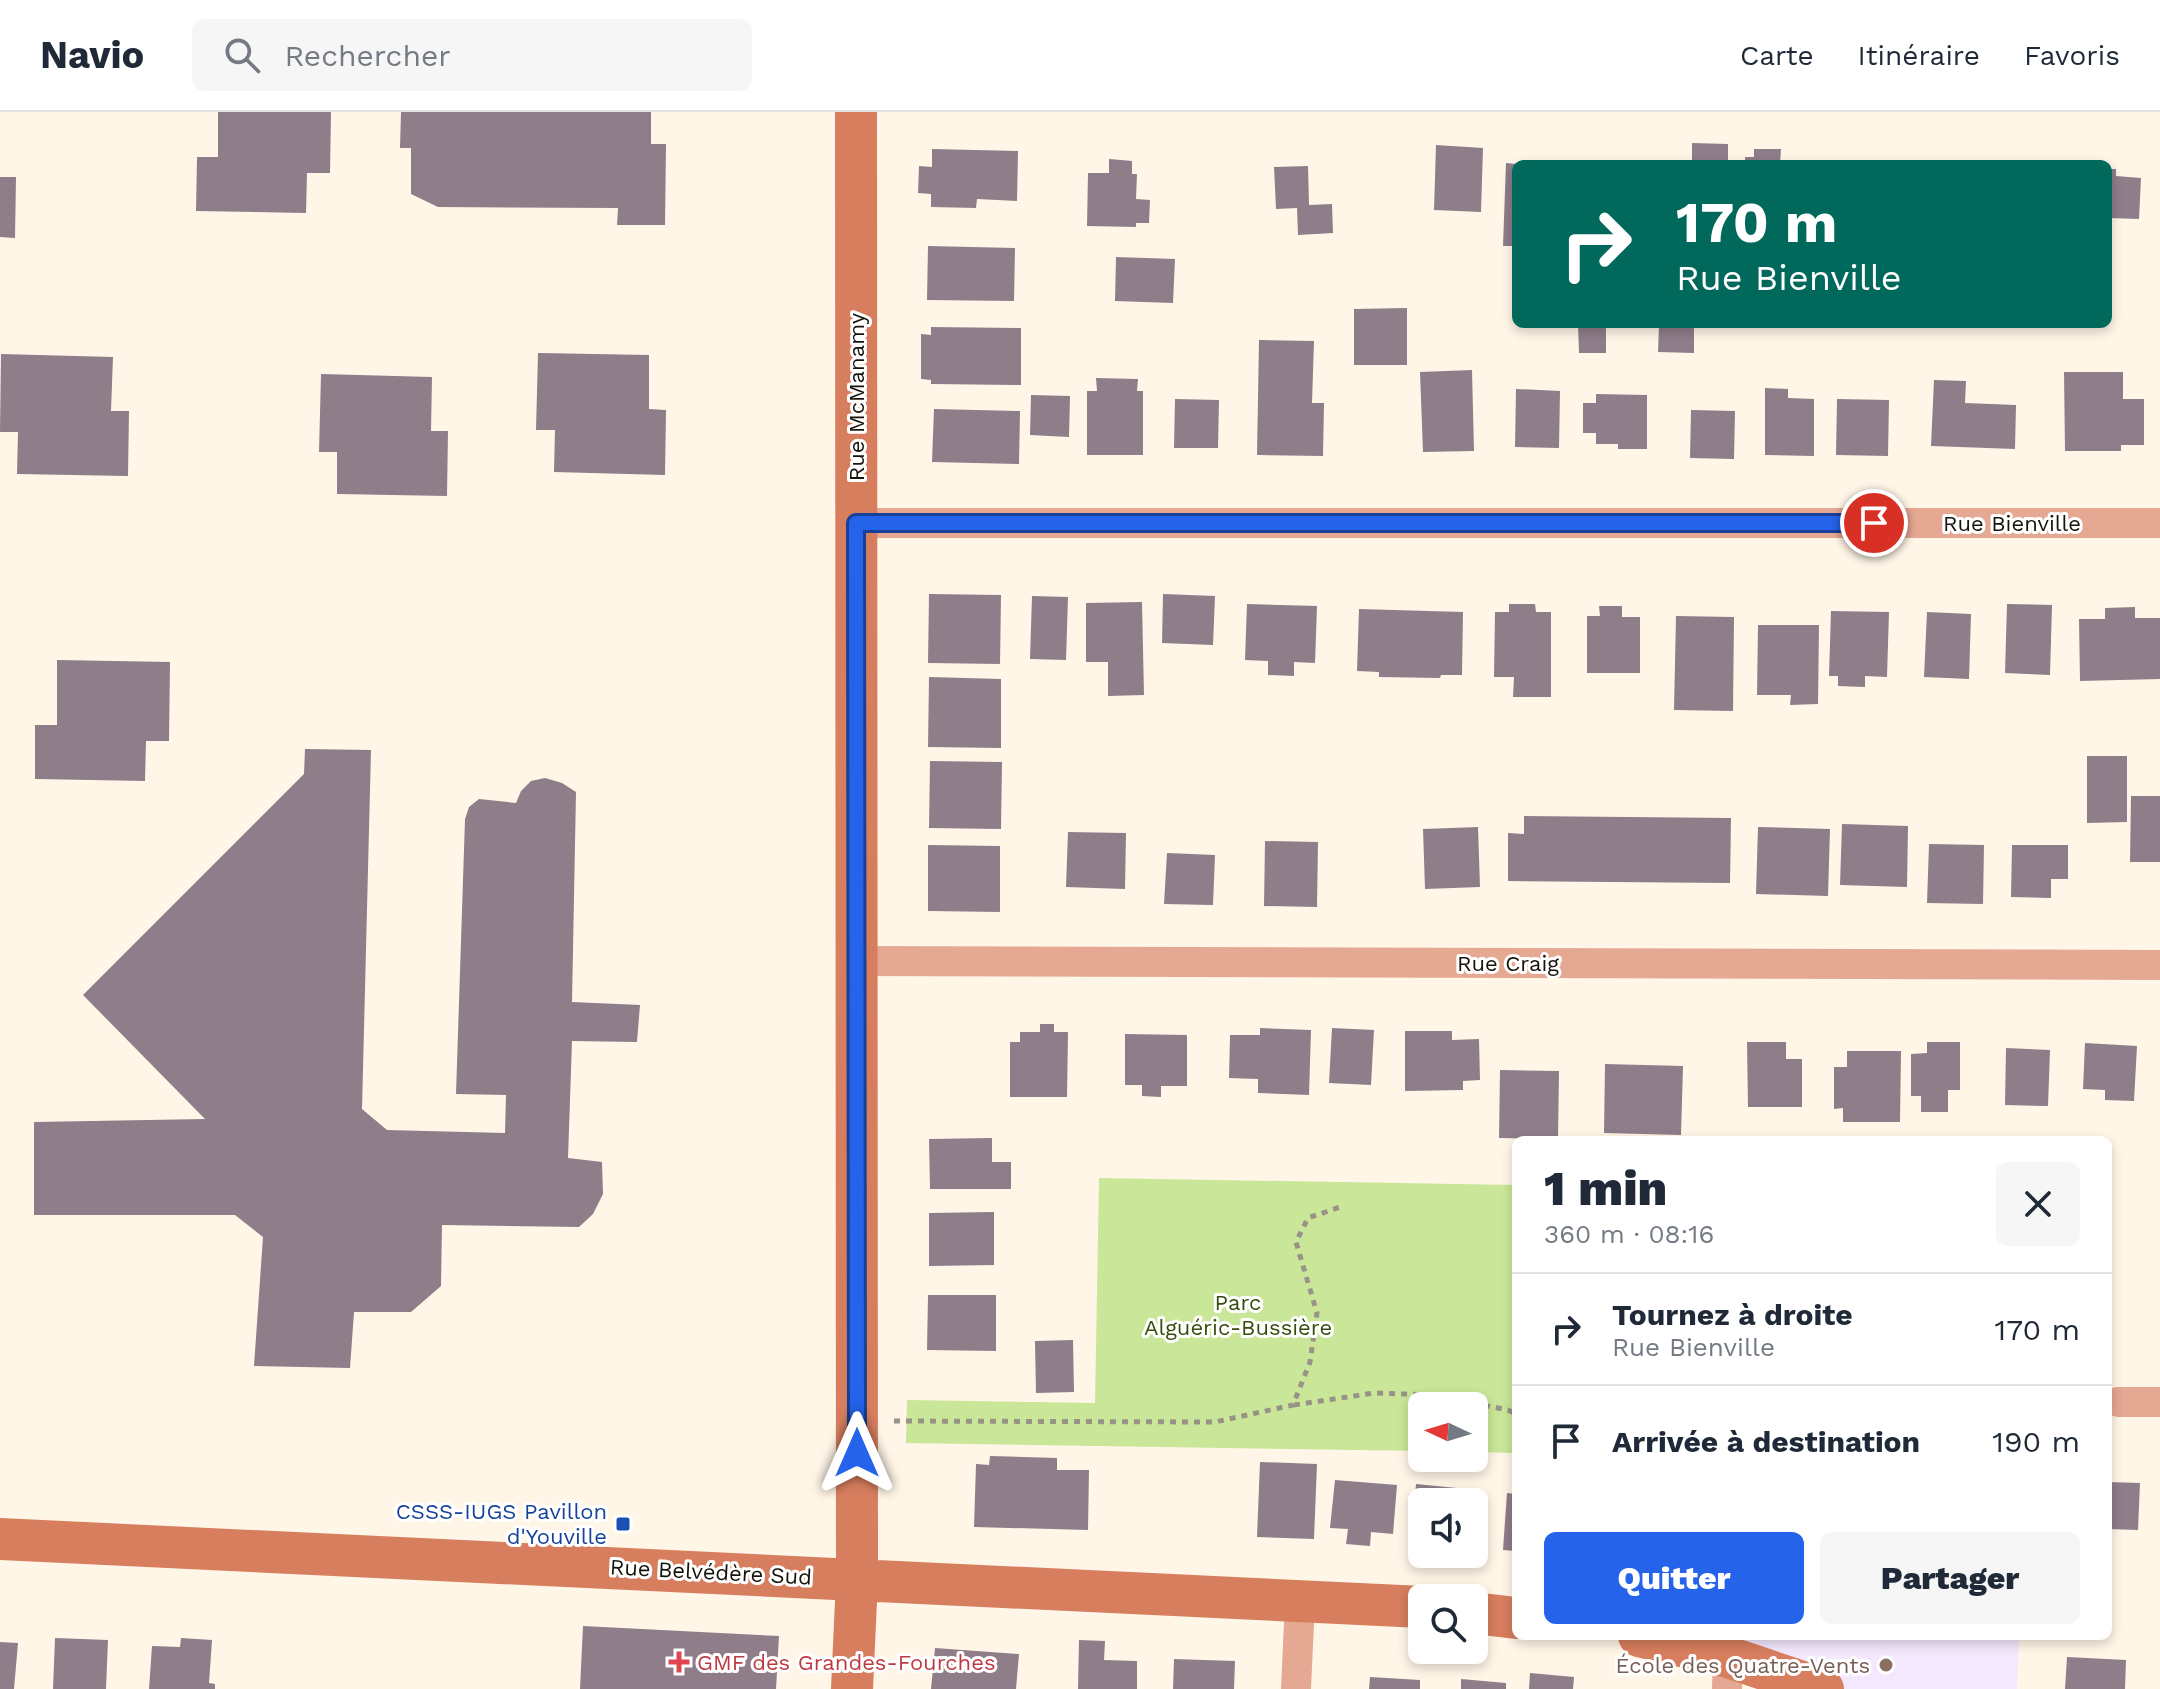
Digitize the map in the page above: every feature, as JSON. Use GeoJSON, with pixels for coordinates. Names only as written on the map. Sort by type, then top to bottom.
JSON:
{"type":"FeatureCollection","features":[{"type":"Feature","properties":{"kind":"street","name":"Rue McManamy"},"geometry":{"type":"LineString","coordinates":[[852,1689],[857,1579],[856,112]]}},
{"type":"Feature","properties":{"kind":"street","name":"Rue Bienville"},"geometry":{"type":"LineString","coordinates":[[856,523],[2160,523]]}},
{"type":"Feature","properties":{"kind":"street","name":"Rue Craig"},"geometry":{"type":"LineString","coordinates":[[857,961],[2160,965]]}},
{"type":"Feature","properties":{"kind":"street"},"geometry":{"type":"LineString","coordinates":[[2118,1402],[2160,1402]]}},
{"type":"Feature","properties":{"kind":"street","name":"Rue Belvédère Sud"},"geometry":{"type":"LineString","coordinates":[[0,1539],[1408,1606]]}},
{"type":"Feature","properties":{"kind":"street"},"geometry":{"type":"LineString","coordinates":[[1296,1689],[1300,1601]]}},
{"type":"Feature","properties":{"kind":"street"},"geometry":{"type":"LineString","coordinates":[[1488,1615],[1512,1618]]}},
{"type":"Feature","properties":{"kind":"street"},"geometry":{"type":"LineString","coordinates":[[1649,1640],[1728,1673],[1823,1689]]}},
{"type":"Feature","properties":{"kind":"path"},"geometry":{"type":"LineString","coordinates":[[1293,1405],[1310,1362],[1317,1313],[1296,1242],[1308,1218],[1343,1206]]}},
{"type":"Feature","properties":{"kind":"path"},"geometry":{"type":"LineString","coordinates":[[857,1421],[1215,1422],[1293,1405],[1374,1393],[1433,1395],[1512,1412]]}},
{"type":"Feature","properties":{"kind":"shaded area","name":"École des Quatre-Vents"},"geometry":{"type":"Polygon","coordinates":[[[1736,1640],[2019,1640],[2017,1689],[1823,1689],[1736,1640]]]}},
{"type":"Feature","properties":{"kind":"green space","name":"Parc Alguéric-Bussière"},"geometry":{"type":"Polygon","coordinates":[[[1099,1178],[1512,1185],[1512,1453],[1488,1452],[1488,1392],[1408,1392],[1408,1451],[906,1443],[907,1400],[1095,1403],[1099,1178]]]}},
{"type":"Feature","properties":{"kind":"building"},"geometry":{"type":"Polygon","coordinates":[[[218,112],[331,112],[330,173],[307,173],[306,213],[196,211],[197,157],[218,157],[218,112]]]}},
{"type":"Feature","properties":{"kind":"building"},"geometry":{"type":"Polygon","coordinates":[[[401,112],[651,112],[651,144],[666,144],[665,225],[617,225],[618,208],[438,207],[411,194],[411,148],[400,148],[401,112]]]}},
{"type":"Feature","properties":{"kind":"building"},"geometry":{"type":"Polygon","coordinates":[[[1692,143],[1728,144],[1728,160],[1692,160],[1692,143]]]}},
{"type":"Feature","properties":{"kind":"building"},"geometry":{"type":"Polygon","coordinates":[[[1436,145],[1483,148],[1481,212],[1434,210],[1436,145]]]}},
{"type":"Feature","properties":{"kind":"building"},"geometry":{"type":"Polygon","coordinates":[[[932,149],[1018,151],[1017,201],[977,199],[976,208],[931,207],[931,194],[918,193],[919,166],[932,167],[932,149]]]}},
{"type":"Feature","properties":{"kind":"building"},"geometry":{"type":"Polygon","coordinates":[[[1754,149],[1781,149],[1780,160],[1745,160],[1745,157],[1754,157],[1754,149]]]}},
{"type":"Feature","properties":{"kind":"building"},"geometry":{"type":"Polygon","coordinates":[[[1109,159],[1132,161],[1132,174],[1137,174],[1136,199],[1150,200],[1149,223],[1136,223],[1136,227],[1087,226],[1088,173],[1109,173],[1109,159]]]}},
{"type":"Feature","properties":{"kind":"building"},"geometry":{"type":"Polygon","coordinates":[[[1506,163],[1512,164],[1512,246],[1503,246],[1506,163]]]}},
{"type":"Feature","properties":{"kind":"building"},"geometry":{"type":"Polygon","coordinates":[[[1308,166],[1309,205],[1332,204],[1333,233],[1298,235],[1297,208],[1276,209],[1274,167],[1308,166]]]}},
{"type":"Feature","properties":{"kind":"building"},"geometry":{"type":"Polygon","coordinates":[[[2112,169],[2116,169],[2116,176],[2141,178],[2139,219],[2112,218],[2112,169]]]}},
{"type":"Feature","properties":{"kind":"building"},"geometry":{"type":"Polygon","coordinates":[[[0,177],[16,177],[15,238],[0,237],[0,177]]]}},
{"type":"Feature","properties":{"kind":"building"},"geometry":{"type":"Polygon","coordinates":[[[928,246],[1015,248],[1014,301],[927,300],[928,246]]]}},
{"type":"Feature","properties":{"kind":"building"},"geometry":{"type":"Polygon","coordinates":[[[1116,257],[1175,259],[1173,303],[1115,301],[1116,257]]]}},
{"type":"Feature","properties":{"kind":"building"},"geometry":{"type":"Polygon","coordinates":[[[1407,308],[1407,365],[1354,365],[1354,309],[1407,308]]]}},
{"type":"Feature","properties":{"kind":"building"},"geometry":{"type":"Polygon","coordinates":[[[931,327],[1021,328],[1021,385],[931,384],[931,380],[921,379],[921,334],[931,335],[931,327]]]}},
{"type":"Feature","properties":{"kind":"building"},"geometry":{"type":"Polygon","coordinates":[[[1578,328],[1606,328],[1606,353],[1579,353],[1578,328]]]}},
{"type":"Feature","properties":{"kind":"building"},"geometry":{"type":"Polygon","coordinates":[[[1659,328],[1694,328],[1694,353],[1658,352],[1659,328]]]}},
{"type":"Feature","properties":{"kind":"building"},"geometry":{"type":"Polygon","coordinates":[[[1259,340],[1314,341],[1312,403],[1324,403],[1323,456],[1257,455],[1259,340]]]}},
{"type":"Feature","properties":{"kind":"building"},"geometry":{"type":"Polygon","coordinates":[[[538,353],[649,355],[649,409],[666,410],[665,475],[554,472],[555,430],[536,430],[538,353]]]}},
{"type":"Feature","properties":{"kind":"building"},"geometry":{"type":"Polygon","coordinates":[[[1,354],[113,357],[111,411],[129,411],[128,476],[17,474],[18,432],[0,432],[1,354]]]}},
{"type":"Feature","properties":{"kind":"building"},"geometry":{"type":"Polygon","coordinates":[[[1472,370],[1474,451],[1423,452],[1420,372],[1472,370]]]}},
{"type":"Feature","properties":{"kind":"building"},"geometry":{"type":"Polygon","coordinates":[[[2064,372],[2123,372],[2123,399],[2144,399],[2144,445],[2121,445],[2121,451],[2065,451],[2064,372]]]}},
{"type":"Feature","properties":{"kind":"building"},"geometry":{"type":"Polygon","coordinates":[[[321,374],[432,377],[431,431],[448,431],[447,496],[337,494],[337,452],[319,452],[321,374]]]}},
{"type":"Feature","properties":{"kind":"building"},"geometry":{"type":"Polygon","coordinates":[[[1096,378],[1138,379],[1137,391],[1143,391],[1143,455],[1087,455],[1087,391],[1097,391],[1096,378]]]}},
{"type":"Feature","properties":{"kind":"building"},"geometry":{"type":"Polygon","coordinates":[[[1934,380],[1966,381],[1965,403],[2016,405],[2015,449],[1931,446],[1934,380]]]}},
{"type":"Feature","properties":{"kind":"building"},"geometry":{"type":"Polygon","coordinates":[[[1765,388],[1788,389],[1788,398],[1814,399],[1814,456],[1765,455],[1765,388]]]}},
{"type":"Feature","properties":{"kind":"building"},"geometry":{"type":"Polygon","coordinates":[[[1516,389],[1560,391],[1559,448],[1515,447],[1516,389]]]}},
{"type":"Feature","properties":{"kind":"building"},"geometry":{"type":"Polygon","coordinates":[[[1596,394],[1647,395],[1647,449],[1618,449],[1618,444],[1596,444],[1596,433],[1583,433],[1583,403],[1596,403],[1596,394]]]}},
{"type":"Feature","properties":{"kind":"building"},"geometry":{"type":"Polygon","coordinates":[[[1031,395],[1070,396],[1069,437],[1030,435],[1031,395]]]}},
{"type":"Feature","properties":{"kind":"building"},"geometry":{"type":"Polygon","coordinates":[[[1175,399],[1219,400],[1218,448],[1174,448],[1175,399]]]}},
{"type":"Feature","properties":{"kind":"building"},"geometry":{"type":"Polygon","coordinates":[[[1837,399],[1889,400],[1888,456],[1836,455],[1837,399]]]}},
{"type":"Feature","properties":{"kind":"building"},"geometry":{"type":"Polygon","coordinates":[[[934,409],[1020,411],[1019,464],[932,462],[934,409]]]}},
{"type":"Feature","properties":{"kind":"building"},"geometry":{"type":"Polygon","coordinates":[[[1691,410],[1735,411],[1734,459],[1690,458],[1691,410]]]}},
{"type":"Feature","properties":{"kind":"building"},"geometry":{"type":"Polygon","coordinates":[[[929,594],[1001,595],[1000,664],[928,663],[929,594]]]}},
{"type":"Feature","properties":{"kind":"building"},"geometry":{"type":"Polygon","coordinates":[[[1163,594],[1215,596],[1213,645],[1162,643],[1163,594]]]}},
{"type":"Feature","properties":{"kind":"building"},"geometry":{"type":"Polygon","coordinates":[[[1032,596],[1068,597],[1066,660],[1030,659],[1032,596]]]}},
{"type":"Feature","properties":{"kind":"building"},"geometry":{"type":"Polygon","coordinates":[[[1142,602],[1144,695],[1108,696],[1108,662],[1086,662],[1086,603],[1142,602]]]}},
{"type":"Feature","properties":{"kind":"building"},"geometry":{"type":"Polygon","coordinates":[[[1247,604],[1317,606],[1315,663],[1294,662],[1294,676],[1268,675],[1268,661],[1245,660],[1247,604]]]}},
{"type":"Feature","properties":{"kind":"building"},"geometry":{"type":"Polygon","coordinates":[[[1509,604],[1535,604],[1536,612],[1551,612],[1551,697],[1513,697],[1514,677],[1494,677],[1495,612],[1509,612],[1509,604]]]}},
{"type":"Feature","properties":{"kind":"building"},"geometry":{"type":"Polygon","coordinates":[[[2007,604],[2052,605],[2050,675],[2005,673],[2007,604]]]}},
{"type":"Feature","properties":{"kind":"building"},"geometry":{"type":"Polygon","coordinates":[[[1599,606],[1622,606],[1622,617],[1640,617],[1640,673],[1587,673],[1587,616],[1600,616],[1599,606]]]}},
{"type":"Feature","properties":{"kind":"building"},"geometry":{"type":"Polygon","coordinates":[[[2135,607],[2135,618],[2160,618],[2160,679],[2080,681],[2079,619],[2105,619],[2105,608],[2135,607]]]}},
{"type":"Feature","properties":{"kind":"building"},"geometry":{"type":"Polygon","coordinates":[[[1359,609],[1463,612],[1462,675],[1441,675],[1440,678],[1379,677],[1379,672],[1357,671],[1359,609]]]}},
{"type":"Feature","properties":{"kind":"building"},"geometry":{"type":"Polygon","coordinates":[[[1831,611],[1889,612],[1887,677],[1865,676],[1865,687],[1838,686],[1838,676],[1829,676],[1831,611]]]}},
{"type":"Feature","properties":{"kind":"building"},"geometry":{"type":"Polygon","coordinates":[[[1927,612],[1971,614],[1969,679],[1924,677],[1927,612]]]}},
{"type":"Feature","properties":{"kind":"building"},"geometry":{"type":"Polygon","coordinates":[[[1676,616],[1734,617],[1733,711],[1674,710],[1676,616]]]}},
{"type":"Feature","properties":{"kind":"building"},"geometry":{"type":"Polygon","coordinates":[[[1758,625],[1819,625],[1818,704],[1790,705],[1791,695],[1757,695],[1758,625]]]}},
{"type":"Feature","properties":{"kind":"building"},"geometry":{"type":"Polygon","coordinates":[[[57,660],[170,662],[169,741],[146,741],[145,781],[35,779],[35,725],[57,725],[57,660]]]}},
{"type":"Feature","properties":{"kind":"building"},"geometry":{"type":"Polygon","coordinates":[[[929,677],[1001,679],[1001,748],[928,747],[929,677]]]}},
{"type":"Feature","properties":{"kind":"building"},"geometry":{"type":"Polygon","coordinates":[[[305,749],[371,750],[362,1109],[387,1130],[505,1133],[506,1095],[456,1094],[465,819],[469,807],[479,799],[516,803],[521,791],[531,781],[545,778],[562,783],[576,792],[572,1002],[640,1005],[637,1042],[572,1041],[568,1158],[602,1162],[603,1194],[593,1214],[579,1227],[442,1225],[441,1286],[411,1312],[354,1312],[350,1368],[254,1366],[263,1237],[235,1215],[34,1215],[34,1122],[205,1119],[83,995],[304,774],[305,749]]]}},
{"type":"Feature","properties":{"kind":"building"},"geometry":{"type":"Polygon","coordinates":[[[2087,756],[2127,756],[2127,822],[2087,823],[2087,756]]]}},
{"type":"Feature","properties":{"kind":"building"},"geometry":{"type":"Polygon","coordinates":[[[930,761],[1002,762],[1001,829],[929,828],[930,761]]]}},
{"type":"Feature","properties":{"kind":"building"},"geometry":{"type":"Polygon","coordinates":[[[2131,796],[2160,796],[2160,862],[2130,862],[2131,796]]]}},
{"type":"Feature","properties":{"kind":"building"},"geometry":{"type":"Polygon","coordinates":[[[1524,816],[1731,818],[1730,883],[1508,881],[1508,833],[1524,834],[1524,816]]]}},
{"type":"Feature","properties":{"kind":"building"},"geometry":{"type":"Polygon","coordinates":[[[1842,824],[1908,826],[1907,887],[1840,885],[1842,824]]]}},
{"type":"Feature","properties":{"kind":"building"},"geometry":{"type":"Polygon","coordinates":[[[1478,827],[1480,887],[1425,889],[1423,829],[1478,827]]]}},
{"type":"Feature","properties":{"kind":"building"},"geometry":{"type":"Polygon","coordinates":[[[1758,827],[1830,829],[1828,896],[1756,894],[1758,827]]]}},
{"type":"Feature","properties":{"kind":"building"},"geometry":{"type":"Polygon","coordinates":[[[1068,832],[1126,833],[1125,889],[1066,887],[1068,832]]]}},
{"type":"Feature","properties":{"kind":"building"},"geometry":{"type":"Polygon","coordinates":[[[1265,841],[1318,842],[1317,907],[1264,906],[1265,841]]]}},
{"type":"Feature","properties":{"kind":"building"},"geometry":{"type":"Polygon","coordinates":[[[1929,844],[1984,845],[1983,904],[1927,903],[1929,844]]]}},
{"type":"Feature","properties":{"kind":"building"},"geometry":{"type":"Polygon","coordinates":[[[928,845],[1000,846],[1000,912],[928,911],[928,845]]]}},
{"type":"Feature","properties":{"kind":"building"},"geometry":{"type":"Polygon","coordinates":[[[2012,845],[2068,845],[2068,879],[2051,879],[2051,898],[2011,897],[2012,845]]]}},
{"type":"Feature","properties":{"kind":"building"},"geometry":{"type":"Polygon","coordinates":[[[1167,853],[1215,855],[1213,905],[1164,904],[1167,853]]]}},
{"type":"Feature","properties":{"kind":"building"},"geometry":{"type":"Polygon","coordinates":[[[1040,1024],[1054,1024],[1054,1032],[1068,1032],[1067,1097],[1010,1097],[1010,1042],[1020,1042],[1020,1032],[1040,1032],[1040,1024]]]}},
{"type":"Feature","properties":{"kind":"building"},"geometry":{"type":"Polygon","coordinates":[[[1260,1028],[1311,1030],[1309,1095],[1258,1093],[1258,1079],[1229,1078],[1230,1035],[1260,1035],[1260,1028]]]}},
{"type":"Feature","properties":{"kind":"building"},"geometry":{"type":"Polygon","coordinates":[[[1332,1028],[1374,1030],[1371,1085],[1329,1083],[1332,1028]]]}},
{"type":"Feature","properties":{"kind":"building"},"geometry":{"type":"Polygon","coordinates":[[[1405,1031],[1452,1031],[1452,1040],[1479,1039],[1480,1080],[1463,1081],[1463,1090],[1405,1091],[1405,1031]]]}},
{"type":"Feature","properties":{"kind":"building"},"geometry":{"type":"Polygon","coordinates":[[[1125,1034],[1187,1035],[1187,1086],[1161,1086],[1161,1097],[1142,1096],[1142,1085],[1125,1085],[1125,1034]]]}},
{"type":"Feature","properties":{"kind":"building"},"geometry":{"type":"Polygon","coordinates":[[[1747,1042],[1786,1042],[1786,1059],[1802,1059],[1802,1107],[1748,1107],[1747,1042]]]}},
{"type":"Feature","properties":{"kind":"building"},"geometry":{"type":"Polygon","coordinates":[[[1927,1042],[1960,1042],[1960,1090],[1948,1090],[1948,1112],[1921,1112],[1921,1096],[1911,1096],[1911,1054],[1927,1053],[1927,1042]]]}},
{"type":"Feature","properties":{"kind":"building"},"geometry":{"type":"Polygon","coordinates":[[[2085,1043],[2137,1046],[2134,1101],[2105,1100],[2105,1090],[2083,1089],[2085,1043]]]}},
{"type":"Feature","properties":{"kind":"building"},"geometry":{"type":"Polygon","coordinates":[[[2006,1048],[2050,1050],[2048,1106],[2005,1105],[2006,1048]]]}},
{"type":"Feature","properties":{"kind":"building"},"geometry":{"type":"Polygon","coordinates":[[[1847,1051],[1901,1051],[1900,1122],[1843,1122],[1843,1108],[1834,1109],[1834,1067],[1847,1067],[1847,1051]]]}},
{"type":"Feature","properties":{"kind":"building"},"geometry":{"type":"Polygon","coordinates":[[[1605,1064],[1683,1066],[1681,1135],[1604,1133],[1605,1064]]]}},
{"type":"Feature","properties":{"kind":"building"},"geometry":{"type":"Polygon","coordinates":[[[1500,1070],[1559,1071],[1558,1136],[1499,1138],[1500,1070]]]}},
{"type":"Feature","properties":{"kind":"building"},"geometry":{"type":"Polygon","coordinates":[[[992,1138],[992,1162],[1011,1162],[1011,1189],[930,1189],[929,1139],[992,1138]]]}},
{"type":"Feature","properties":{"kind":"building"},"geometry":{"type":"Polygon","coordinates":[[[994,1212],[994,1265],[929,1266],[929,1213],[994,1212]]]}},
{"type":"Feature","properties":{"kind":"building"},"geometry":{"type":"Polygon","coordinates":[[[928,1295],[996,1295],[996,1351],[927,1350],[928,1295]]]}},
{"type":"Feature","properties":{"kind":"building"},"geometry":{"type":"Polygon","coordinates":[[[1073,1340],[1074,1392],[1036,1393],[1035,1341],[1073,1340]]]}},
{"type":"Feature","properties":{"kind":"building"},"geometry":{"type":"Polygon","coordinates":[[[990,1456],[1057,1458],[1057,1470],[1089,1470],[1088,1530],[974,1527],[976,1464],[989,1465],[990,1456]]]}},
{"type":"Feature","properties":{"kind":"building"},"geometry":{"type":"Polygon","coordinates":[[[1260,1462],[1317,1464],[1314,1539],[1257,1537],[1260,1462]]]}},
{"type":"Feature","properties":{"kind":"building"},"geometry":{"type":"Polygon","coordinates":[[[1335,1480],[1397,1485],[1393,1534],[1371,1532],[1370,1546],[1346,1544],[1348,1529],[1330,1528],[1335,1480]]]}},
{"type":"Feature","properties":{"kind":"building"},"geometry":{"type":"Polygon","coordinates":[[[2112,1482],[2140,1483],[2138,1530],[2112,1529],[2112,1482]]]}},
{"type":"Feature","properties":{"kind":"building"},"geometry":{"type":"Polygon","coordinates":[[[1416,1484],[1457,1488],[1416,1488],[1416,1484]]]}},
{"type":"Feature","properties":{"kind":"building"},"geometry":{"type":"Polygon","coordinates":[[[1507,1493],[1512,1494],[1512,1551],[1503,1550],[1507,1493]]]}},
{"type":"Feature","properties":{"kind":"building","name":"GMF des Grandes-Fourches"},"geometry":{"type":"Polygon","coordinates":[[[583,1626],[779,1636],[776,1689],[580,1689],[583,1626]]]}},
{"type":"Feature","properties":{"kind":"building"},"geometry":{"type":"Polygon","coordinates":[[[55,1638],[108,1640],[106,1689],[53,1689],[55,1638]]]}},
{"type":"Feature","properties":{"kind":"building"},"geometry":{"type":"Polygon","coordinates":[[[181,1638],[212,1640],[209,1683],[215,1684],[215,1689],[149,1689],[152,1646],[180,1647],[181,1638]]]}},
{"type":"Feature","properties":{"kind":"building"},"geometry":{"type":"Polygon","coordinates":[[[1079,1640],[1105,1641],[1104,1660],[1137,1661],[1137,1689],[1078,1689],[1079,1640]]]}},
{"type":"Feature","properties":{"kind":"building"},"geometry":{"type":"Polygon","coordinates":[[[0,1642],[18,1643],[14,1689],[0,1689],[0,1642]]]}},
{"type":"Feature","properties":{"kind":"building"},"geometry":{"type":"Polygon","coordinates":[[[935,1648],[1019,1654],[1016,1689],[931,1689],[935,1648]]]}},
{"type":"Feature","properties":{"kind":"building"},"geometry":{"type":"Polygon","coordinates":[[[2067,1657],[2126,1660],[2125,1689],[2065,1689],[2067,1657]]]}},
{"type":"Feature","properties":{"kind":"building"},"geometry":{"type":"Polygon","coordinates":[[[1174,1659],[1235,1661],[1234,1689],[1173,1689],[1174,1659]]]}},
{"type":"Feature","properties":{"kind":"building"},"geometry":{"type":"Polygon","coordinates":[[[1530,1673],[1574,1677],[1573,1689],[1529,1689],[1530,1673]]]}},
{"type":"Feature","properties":{"kind":"building"},"geometry":{"type":"Polygon","coordinates":[[[1370,1677],[1420,1680],[1420,1689],[1369,1689],[1370,1677]]]}},
{"type":"Feature","properties":{"kind":"building"},"geometry":{"type":"Polygon","coordinates":[[[1461,1679],[1506,1683],[1506,1689],[1461,1689],[1461,1679]]]}},
{"type":"Feature","properties":{"kind":"place","name":"CSSS-IUGS Pavillon d'Youville"},"geometry":{"type":"Point","coordinates":[623,1524]}},
{"type":"Feature","properties":{"kind":"place","name":"GMF des Grandes-Fourches"},"geometry":{"type":"Point","coordinates":[679,1662]}},
{"type":"Feature","properties":{"kind":"place","name":"École des Quatre-Vents"},"geometry":{"type":"Point","coordinates":[1886,1665]}},
{"type":"Feature","properties":{"kind":"route"},"geometry":{"type":"LineString","coordinates":[[857,1453],[856,523],[1874,523]]}}]}
